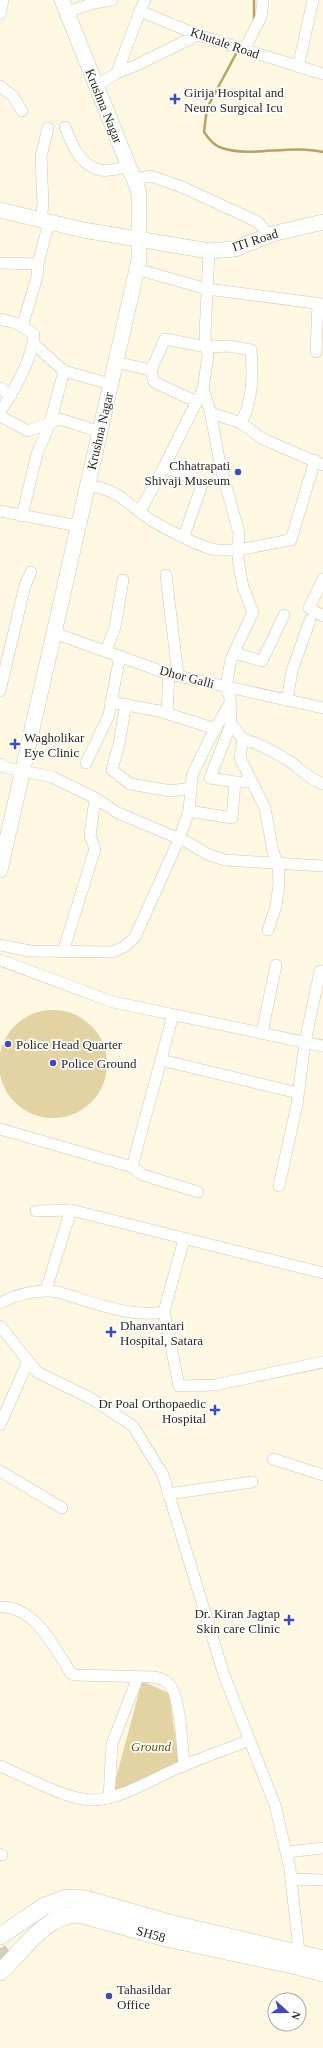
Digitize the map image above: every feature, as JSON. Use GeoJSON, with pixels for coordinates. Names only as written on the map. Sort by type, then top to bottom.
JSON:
{"type":"FeatureCollection","features":[{"type":"Feature","properties":{"kind":"main road","name":"Krushna Nagar"},"geometry":{"type":"LineString","coordinates":[[0,870],[139,260],[139,192],[64,6]]}},
{"type":"Feature","properties":{"kind":"main road","name":"ITI Road"},"geometry":{"type":"LineString","coordinates":[[0,210],[45,221],[139,240],[209,251],[235,249],[268,235],[323,222]]}},
{"type":"Feature","properties":{"kind":"main road","name":"SH58"},"geometry":{"type":"LineString","coordinates":[[5,1943],[42,1907],[66,1898],[85,1899],[127,1919]]}},
{"type":"Feature","properties":{"kind":"main road","name":"SH58"},"geometry":{"type":"LineString","coordinates":[[0,1972],[31,1939],[58,1918],[70,1914],[169,1924],[298,1959],[323,1973]]}},
{"type":"Feature","properties":{"kind":"main road"},"geometry":{"type":"LineString","coordinates":[[5,1943],[31,1939]]}},
{"type":"Feature","properties":{"kind":"main road","name":"SH58"},"geometry":{"type":"LineString","coordinates":[[298,1959],[323,1959]]}},
{"type":"Feature","properties":{"kind":"street"},"geometry":{"type":"LineString","coordinates":[[0,14],[4,0]]}},
{"type":"Feature","properties":{"kind":"street"},"geometry":{"type":"LineString","coordinates":[[64,6],[112,0]]}},
{"type":"Feature","properties":{"kind":"street"},"geometry":{"type":"LineString","coordinates":[[117,73],[145,0]]}},
{"type":"Feature","properties":{"kind":"street"},"geometry":{"type":"LineString","coordinates":[[240,48],[261,17],[263,0]]}},
{"type":"Feature","properties":{"kind":"street"},"geometry":{"type":"LineString","coordinates":[[298,67],[313,0]]}},
{"type":"Feature","properties":{"kind":"street","name":"Khutale Road"},"geometry":{"type":"LineString","coordinates":[[140,11],[198,34],[323,74]]}},
{"type":"Feature","properties":{"kind":"street"},"geometry":{"type":"LineString","coordinates":[[96,86],[117,73],[138,65],[198,34]]}},
{"type":"Feature","properties":{"kind":"street"},"geometry":{"type":"LineString","coordinates":[[0,86],[13,96],[22,111]]}},
{"type":"Feature","properties":{"kind":"street"},"geometry":{"type":"LineString","coordinates":[[65,127],[74,150],[87,164],[101,170],[151,176],[182,188],[258,222],[268,235]]}},
{"type":"Feature","properties":{"kind":"street"},"geometry":{"type":"LineString","coordinates":[[22,327],[37,277],[45,221],[41,157],[48,128]]}},
{"type":"Feature","properties":{"kind":"street"},"geometry":{"type":"LineString","coordinates":[[140,511],[203,389],[208,356],[205,335],[209,251]]}},
{"type":"Feature","properties":{"kind":"street"},"geometry":{"type":"LineString","coordinates":[[0,263],[38,264]]}},
{"type":"Feature","properties":{"kind":"street"},"geometry":{"type":"LineString","coordinates":[[136,269],[207,289],[320,304],[316,352]]}},
{"type":"Feature","properties":{"kind":"street"},"geometry":{"type":"LineString","coordinates":[[0,320],[16,323],[34,334],[34,344],[11,396],[0,412]]}},
{"type":"Feature","properties":{"kind":"street"},"geometry":{"type":"LineString","coordinates":[[197,402],[154,382],[151,370],[165,339],[207,347],[229,346],[251,350],[253,383],[247,412],[242,423]]}},
{"type":"Feature","properties":{"kind":"street"},"geometry":{"type":"LineString","coordinates":[[34,344],[64,371],[110,384]]}},
{"type":"Feature","properties":{"kind":"street"},"geometry":{"type":"LineString","coordinates":[[115,362],[151,370]]}},
{"type":"Feature","properties":{"kind":"street"},"geometry":{"type":"LineString","coordinates":[[22,516],[37,454],[50,423],[64,371]]}},
{"type":"Feature","properties":{"kind":"street"},"geometry":{"type":"LineString","coordinates":[[0,388],[11,396]]}},
{"type":"Feature","properties":{"kind":"street"},"geometry":{"type":"LineString","coordinates":[[203,389],[211,413],[220,464],[239,533],[238,559],[243,588],[252,612],[234,653],[226,687],[230,702],[231,724],[210,778],[235,782],[252,782]]}},
{"type":"Feature","properties":{"kind":"street"},"geometry":{"type":"LineString","coordinates":[[87,485],[107,488],[126,499],[151,520],[212,549],[238,549],[291,540],[319,463],[263,439],[242,423],[211,413]]}},
{"type":"Feature","properties":{"kind":"street"},"geometry":{"type":"LineString","coordinates":[[0,416],[28,431],[60,419],[100,432]]}},
{"type":"Feature","properties":{"kind":"street"},"geometry":{"type":"LineString","coordinates":[[164,467],[203,482],[184,536]]}},
{"type":"Feature","properties":{"kind":"street"},"geometry":{"type":"LineString","coordinates":[[0,511],[78,526]]}},
{"type":"Feature","properties":{"kind":"street"},"geometry":{"type":"LineString","coordinates":[[0,691],[25,585],[31,572]]}},
{"type":"Feature","properties":{"kind":"street"},"geometry":{"type":"LineString","coordinates":[[166,575],[173,675],[167,713]]}},
{"type":"Feature","properties":{"kind":"street"},"geometry":{"type":"LineString","coordinates":[[323,579],[309,608],[323,616]]}},
{"type":"Feature","properties":{"kind":"street"},"geometry":{"type":"LineString","coordinates":[[106,651],[115,626],[123,580]]}},
{"type":"Feature","properties":{"kind":"street"},"geometry":{"type":"LineString","coordinates":[[234,653],[262,661],[284,615]]}},
{"type":"Feature","properties":{"kind":"street"},"geometry":{"type":"LineString","coordinates":[[287,700],[292,671],[310,620]]}},
{"type":"Feature","properties":{"kind":"street","name":"Dhor Galli"},"geometry":{"type":"LineString","coordinates":[[54,633],[173,675],[323,708]]}},
{"type":"Feature","properties":{"kind":"street"},"geometry":{"type":"LineString","coordinates":[[0,646],[11,641]]}},
{"type":"Feature","properties":{"kind":"street"},"geometry":{"type":"LineString","coordinates":[[86,763],[109,715],[120,656]]}},
{"type":"Feature","properties":{"kind":"street"},"geometry":{"type":"LineString","coordinates":[[111,702],[167,713],[216,728]]}},
{"type":"Feature","properties":{"kind":"street"},"geometry":{"type":"LineString","coordinates":[[0,945],[30,951],[112,952],[124,947],[135,937],[179,839],[189,811],[192,776],[230,702]]}},
{"type":"Feature","properties":{"kind":"street"},"geometry":{"type":"LineString","coordinates":[[126,704],[119,744],[112,770],[130,784],[170,791],[191,788]]}},
{"type":"Feature","properties":{"kind":"street"},"geometry":{"type":"LineString","coordinates":[[231,724],[243,739],[272,751],[292,763],[310,779],[323,784]]}},
{"type":"Feature","properties":{"kind":"street"},"geometry":{"type":"LineString","coordinates":[[243,739],[240,758],[266,808],[272,846],[278,863],[279,884],[276,906],[268,930]]}},
{"type":"Feature","properties":{"kind":"street"},"geometry":{"type":"LineString","coordinates":[[0,764],[4,768],[52,777],[95,798],[118,813],[179,839],[209,855],[225,860],[323,866]]}},
{"type":"Feature","properties":{"kind":"street"},"geometry":{"type":"LineString","coordinates":[[189,811],[232,818],[235,782]]}},
{"type":"Feature","properties":{"kind":"street"},"geometry":{"type":"LineString","coordinates":[[64,952],[95,849],[90,836],[95,798]]}},
{"type":"Feature","properties":{"kind":"street"},"geometry":{"type":"LineString","coordinates":[[0,960],[113,1002],[305,1042],[322,1043]]}},
{"type":"Feature","properties":{"kind":"street"},"geometry":{"type":"LineString","coordinates":[[262,1033],[276,965]]}},
{"type":"Feature","properties":{"kind":"street"},"geometry":{"type":"LineString","coordinates":[[279,1186],[298,1093],[305,1042],[320,971]]}},
{"type":"Feature","properties":{"kind":"street"},"geometry":{"type":"LineString","coordinates":[[132,1168],[173,1015]]}},
{"type":"Feature","properties":{"kind":"street"},"geometry":{"type":"LineString","coordinates":[[161,1060],[298,1093]]}},
{"type":"Feature","properties":{"kind":"street"},"geometry":{"type":"LineString","coordinates":[[0,1129],[132,1168],[143,1175],[198,1192]]}},
{"type":"Feature","properties":{"kind":"street"},"geometry":{"type":"LineString","coordinates":[[36,1211],[71,1210],[323,1274]]}},
{"type":"Feature","properties":{"kind":"street"},"geometry":{"type":"LineString","coordinates":[[46,1290],[71,1210]]}},
{"type":"Feature","properties":{"kind":"street"},"geometry":{"type":"LineString","coordinates":[[184,1239],[164,1312],[179,1386],[215,1385],[323,1362]]}},
{"type":"Feature","properties":{"kind":"street"},"geometry":{"type":"LineString","coordinates":[[0,1303],[10,1298],[46,1290],[133,1313],[148,1314],[164,1312]]}},
{"type":"Feature","properties":{"kind":"street"},"geometry":{"type":"LineString","coordinates":[[0,1326],[37,1372],[92,1400],[133,1426],[163,1475],[224,1675],[276,1805],[287,1852],[291,1879],[298,1959]]}},
{"type":"Feature","properties":{"kind":"street"},"geometry":{"type":"LineString","coordinates":[[0,1425],[28,1361]]}},
{"type":"Feature","properties":{"kind":"street"},"geometry":{"type":"LineString","coordinates":[[273,1459],[323,1475]]}},
{"type":"Feature","properties":{"kind":"street"},"geometry":{"type":"LineString","coordinates":[[0,1471],[62,1508]]}},
{"type":"Feature","properties":{"kind":"street"},"geometry":{"type":"LineString","coordinates":[[168,1494],[252,1482]]}},
{"type":"Feature","properties":{"kind":"street"},"geometry":{"type":"LineString","coordinates":[[0,1607],[8,1607],[24,1614],[44,1630],[70,1672],[74,1675],[162,1679],[170,1685],[177,1699],[184,1766]]}},
{"type":"Feature","properties":{"kind":"street"},"geometry":{"type":"LineString","coordinates":[[108,1798],[112,1744],[138,1677]]}},
{"type":"Feature","properties":{"kind":"street"},"geometry":{"type":"LineString","coordinates":[[0,1766],[65,1794],[92,1800],[108,1798],[128,1791],[184,1766],[250,1740]]}},
{"type":"Feature","properties":{"kind":"street"},"geometry":{"type":"LineString","coordinates":[[287,1852],[323,1848]]}},
{"type":"Feature","properties":{"kind":"street"},"geometry":{"type":"LineString","coordinates":[[291,1879],[323,1880]]}},
{"type":"Feature","properties":{"kind":"green space","name":"Police Ground"},"geometry":{"type":"Polygon","coordinates":[[[53,1010],[63,1011],[83,1019],[91,1026],[98,1034],[106,1054],[106,1074],[98,1094],[91,1102],[83,1109],[63,1117],[53,1118],[43,1117],[23,1109],[15,1102],[8,1094],[0,1074],[-1,1064],[0,1054],[8,1034],[15,1026],[23,1019],[43,1011],[53,1010]]]}},
{"type":"Feature","properties":{"kind":"green space","name":"Ground"},"geometry":{"type":"Polygon","coordinates":[[[142,1681],[169,1693],[179,1762],[112,1793],[142,1681]]]}},
{"type":"Feature","properties":{"kind":"waterway"},"geometry":{"type":"LineString","coordinates":[[254,0],[254,21]]}},
{"type":"Feature","properties":{"kind":"waterway"},"geometry":{"type":"LineString","coordinates":[[238,50],[207,108],[204,132],[209,139],[219,147],[233,151],[258,152],[297,149],[323,152]]}},
{"type":"Feature","properties":{"kind":"tunnel"},"geometry":{"type":"LineString","coordinates":[[0,1959],[10,1952]]}},
{"type":"Feature","properties":{"kind":"place","name":"Girija Hospital and Neuro Surgical Icu"},"geometry":{"type":"Point","coordinates":[175,99]}},
{"type":"Feature","properties":{"kind":"place","name":"Chhatrapati Shivaji Museum"},"geometry":{"type":"Point","coordinates":[238,472]}},
{"type":"Feature","properties":{"kind":"place","name":"Wagholikar Eye Clinic"},"geometry":{"type":"Point","coordinates":[15,744]}},
{"type":"Feature","properties":{"kind":"place","name":"Police Head Quarter"},"geometry":{"type":"Point","coordinates":[8,1044]}},
{"type":"Feature","properties":{"kind":"place","name":"Police Ground"},"geometry":{"type":"Point","coordinates":[53,1063]}},
{"type":"Feature","properties":{"kind":"place","name":"Dhanvantari Hospital, Satara"},"geometry":{"type":"Point","coordinates":[111,1332]}},
{"type":"Feature","properties":{"kind":"place","name":"Dr Poal Orthopaedic Hospital"},"geometry":{"type":"Point","coordinates":[215,1410]}},
{"type":"Feature","properties":{"kind":"place","name":"Dr. Kiran Jagtap Skin care Clinic"},"geometry":{"type":"Point","coordinates":[289,1620]}},
{"type":"Feature","properties":{"kind":"place","name":"Tahasildar Office"},"geometry":{"type":"Point","coordinates":[109,1996]}}]}
